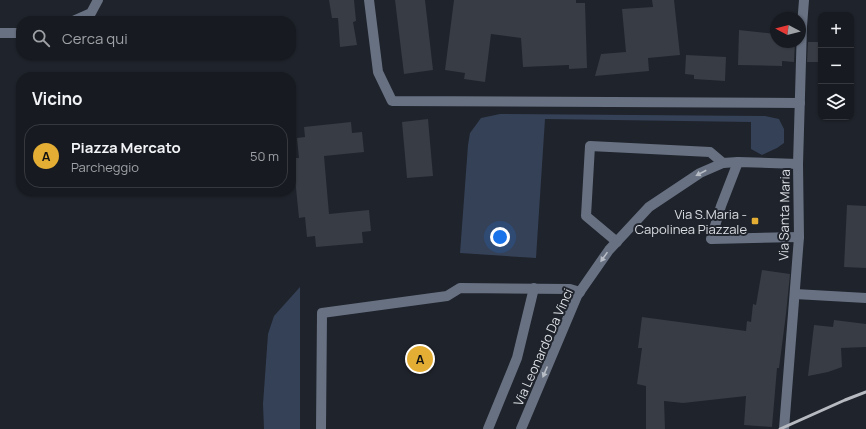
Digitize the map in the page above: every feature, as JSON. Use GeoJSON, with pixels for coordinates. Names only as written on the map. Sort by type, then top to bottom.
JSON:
{"type":"FeatureCollection","features":[{"type":"Feature","properties":{"kind":"street"},"geometry":{"type":"LineString","coordinates":[[84,16],[91,13],[98,0]]}},
{"type":"Feature","properties":{"kind":"street"},"geometry":{"type":"LineString","coordinates":[[369,0],[378,72],[392,101],[800,103]]}},
{"type":"Feature","properties":{"kind":"street","name":"Via Santa Maria"},"geometry":{"type":"LineString","coordinates":[[784,429],[799,237],[798,164],[804,0]]}},
{"type":"Feature","properties":{"kind":"street"},"geometry":{"type":"LineString","coordinates":[[0,33],[16,32]]}},
{"type":"Feature","properties":{"kind":"street"},"geometry":{"type":"LineString","coordinates":[[617,242],[586,216],[590,146],[710,152],[723,163]]}},
{"type":"Feature","properties":{"kind":"street"},"geometry":{"type":"LineString","coordinates":[[738,162],[721,206],[711,239],[799,237]]}},
{"type":"Feature","properties":{"kind":"street","name":"Via Leonardo Da Vinci"},"geometry":{"type":"LineString","coordinates":[[521,429],[580,292],[609,250],[649,207],[700,173],[723,163],[798,164]]}},
{"type":"Feature","properties":{"kind":"street"},"geometry":{"type":"LineString","coordinates":[[321,429],[322,313],[447,296],[460,288],[570,288],[580,292]]}},
{"type":"Feature","properties":{"kind":"street"},"geometry":{"type":"LineString","coordinates":[[488,429],[517,358],[534,288]]}},
{"type":"Feature","properties":{"kind":"street"},"geometry":{"type":"LineString","coordinates":[[795,294],[866,298]]}},
{"type":"Feature","properties":{"kind":"shaded area"},"geometry":{"type":"Polygon","coordinates":[[[500,114],[765,116],[779,119],[784,129],[784,143],[762,155],[751,149],[751,122],[545,119],[536,258],[460,253],[470,133],[481,118],[500,114]]]}},
{"type":"Feature","properties":{"kind":"shaded area"},"geometry":{"type":"Polygon","coordinates":[[[300,287],[300,429],[264,429],[263,404],[268,334],[274,316],[300,287]]]}},
{"type":"Feature","properties":{"kind":"building"},"geometry":{"type":"Polygon","coordinates":[[[329,0],[354,0],[356,21],[353,22],[357,45],[340,47],[338,18],[332,18],[329,0]]]}},
{"type":"Feature","properties":{"kind":"building"},"geometry":{"type":"Polygon","coordinates":[[[395,0],[425,0],[433,70],[404,74],[395,0]]]}},
{"type":"Feature","properties":{"kind":"building"},"geometry":{"type":"Polygon","coordinates":[[[454,0],[576,0],[576,3],[585,3],[587,68],[569,69],[569,65],[523,67],[521,38],[491,34],[485,82],[464,79],[465,73],[445,70],[454,0]]]}},
{"type":"Feature","properties":{"kind":"building"},"geometry":{"type":"Polygon","coordinates":[[[652,0],[674,0],[680,55],[648,58],[649,71],[595,76],[601,54],[626,52],[622,9],[653,7],[652,0]]]}},
{"type":"Feature","properties":{"kind":"building"},"geometry":{"type":"Polygon","coordinates":[[[739,30],[770,33],[770,48],[795,48],[794,62],[782,61],[782,66],[738,65],[739,30]]]}},
{"type":"Feature","properties":{"kind":"building"},"geometry":{"type":"Polygon","coordinates":[[[808,42],[818,42],[818,62],[807,62],[808,42]]]}},
{"type":"Feature","properties":{"kind":"building"},"geometry":{"type":"Polygon","coordinates":[[[686,55],[726,57],[725,81],[694,79],[694,75],[685,74],[686,55]]]}},
{"type":"Feature","properties":{"kind":"building"},"geometry":{"type":"Polygon","coordinates":[[[428,119],[433,176],[407,178],[402,122],[428,119]]]}},
{"type":"Feature","properties":{"kind":"building"},"geometry":{"type":"Polygon","coordinates":[[[351,122],[352,133],[362,132],[364,152],[324,156],[329,214],[369,210],[371,231],[362,232],[363,243],[316,247],[315,236],[307,237],[305,217],[299,218],[296,188],[296,158],[299,158],[297,138],[305,137],[304,127],[351,122]]]}},
{"type":"Feature","properties":{"kind":"building"},"geometry":{"type":"Polygon","coordinates":[[[847,205],[866,206],[866,268],[844,267],[847,205]]]}},
{"type":"Feature","properties":{"kind":"building"},"geometry":{"type":"Polygon","coordinates":[[[762,270],[790,274],[779,368],[777,368],[772,427],[744,425],[746,396],[683,403],[664,401],[665,429],[646,429],[646,386],[637,384],[642,348],[638,348],[642,317],[746,331],[747,321],[751,322],[753,304],[756,305],[762,270]]]}},
{"type":"Feature","properties":{"kind":"building"},"geometry":{"type":"Polygon","coordinates":[[[834,320],[866,324],[866,347],[841,348],[842,367],[828,372],[808,376],[814,325],[833,327],[834,320]]]}},
{"type":"Feature","properties":{"kind":"railway"},"geometry":{"type":"LineString","coordinates":[[780,429],[866,392]]}},
{"type":"Feature","properties":{"kind":"place","name":"Via S.Maria - Capolinea Piazzale"},"geometry":{"type":"Point","coordinates":[755,221]}},
{"type":"Feature","properties":{"kind":"place","name":"Piazza Mercato"},"geometry":{"type":"Point","coordinates":[420,359]}}]}
